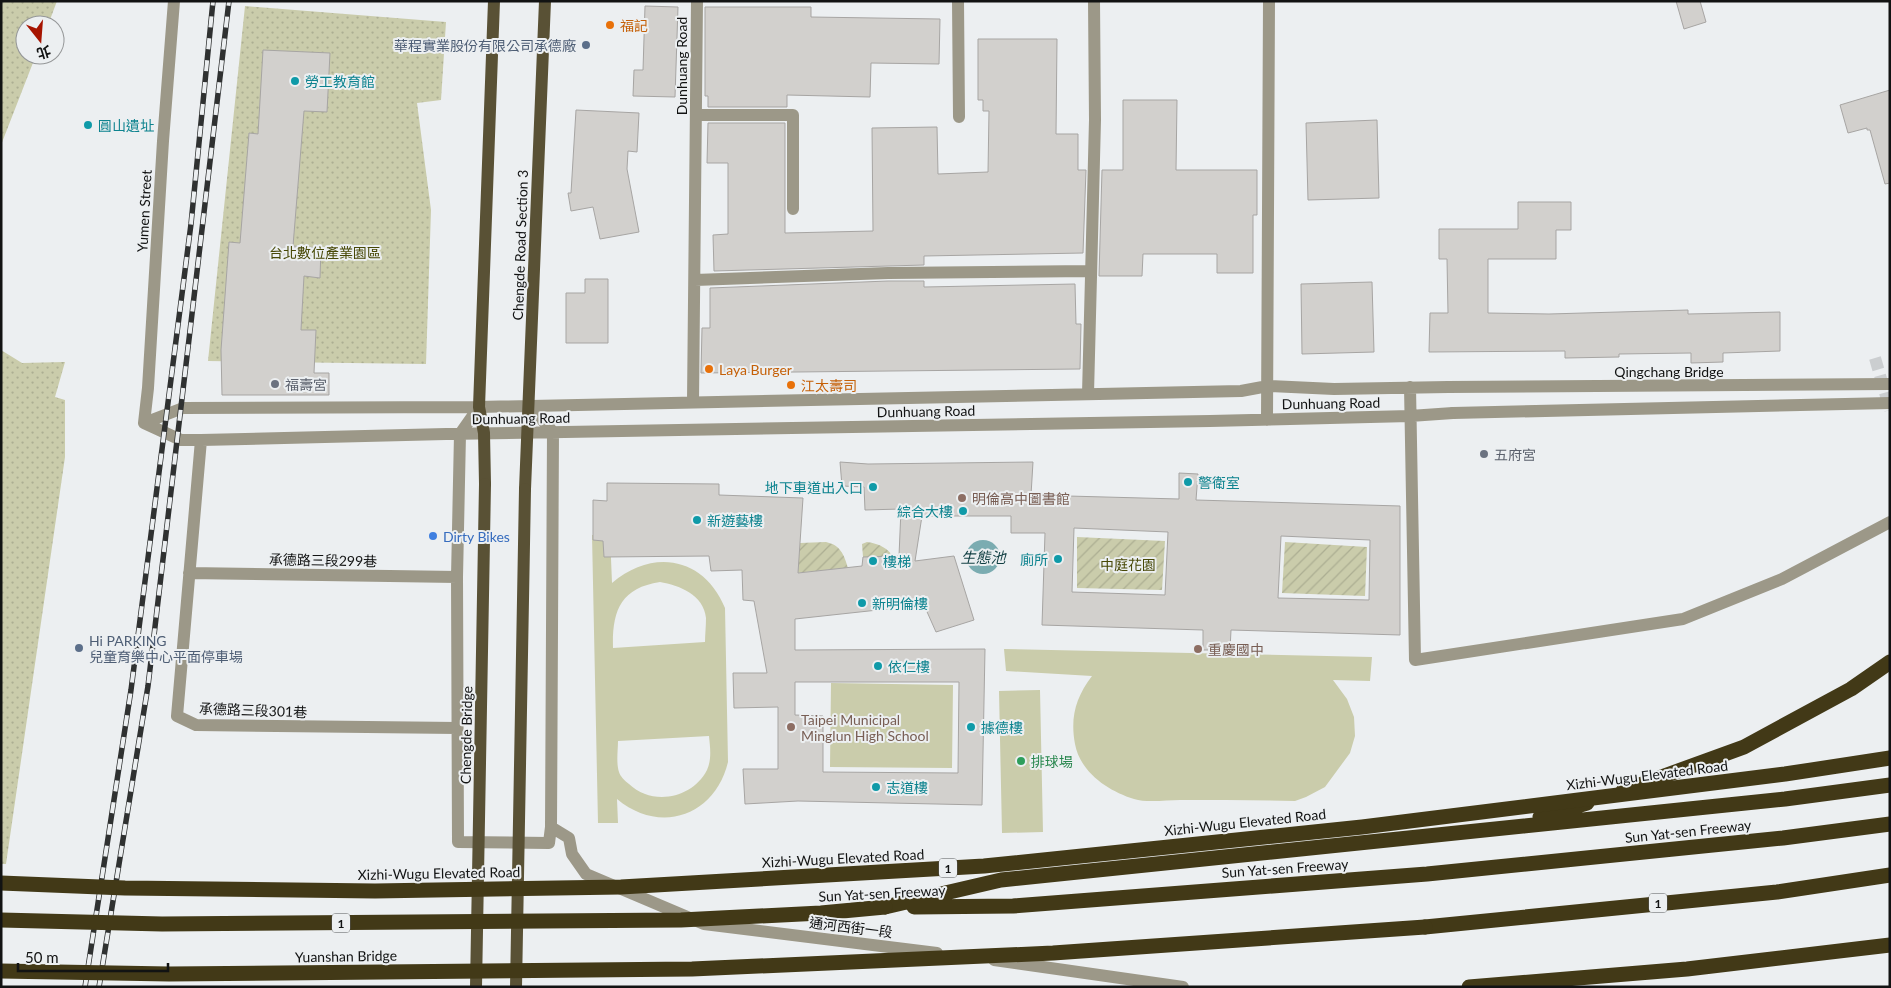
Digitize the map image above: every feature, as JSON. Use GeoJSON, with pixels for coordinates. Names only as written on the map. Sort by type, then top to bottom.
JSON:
{"type":"FeatureCollection","features":[{"type":"Feature","properties":{"kind":"highway","name":"1"},"geometry":{"type":"LineString","coordinates":[[1500,828],[1605,798],[1744,747],[1851,690],[1890,662]]}},
{"type":"Feature","properties":{"kind":"highway","name":"Xizhi-Wugu Elevated Road"},"geometry":{"type":"LineString","coordinates":[[1,883],[125,888],[375,891],[621,887],[984,866],[1362,827],[1785,774],[1890,758]]}},
{"type":"Feature","properties":{"kind":"highway","name":"1"},"geometry":{"type":"LineString","coordinates":[[885,907],[1002,880],[1776,800],[1890,785]]}},
{"type":"Feature","properties":{"kind":"highway","name":"Sun Yat-sen Freeway"},"geometry":{"type":"LineString","coordinates":[[1,920],[162,924],[682,920],[821,913],[885,907],[1013,906],[1427,874],[1783,838],[1890,824]]}},
{"type":"Feature","properties":{"kind":"highway","name":"1"},"geometry":{"type":"LineString","coordinates":[[1869,878],[1890,875]]}},
{"type":"Feature","properties":{"kind":"highway"},"geometry":{"type":"LineString","coordinates":[[1869,878],[1890,879]]}},
{"type":"Feature","properties":{"kind":"highway","name":"Yuanshan Bridge"},"geometry":{"type":"LineString","coordinates":[[1,971],[168,974],[692,969],[1053,954],[1425,927],[1777,892],[1869,878]]}},
{"type":"Feature","properties":{"kind":"highway"},"geometry":{"type":"LineString","coordinates":[[1469,987],[1687,969],[1890,945]]}},
{"type":"Feature","properties":{"kind":"main road"},"geometry":{"type":"LineString","coordinates":[[484,433],[480,407],[494,1]]}},
{"type":"Feature","properties":{"kind":"main road","name":"Chengde Road Section 3"},"geometry":{"type":"LineString","coordinates":[[516,987],[525,489],[545,1]]}},
{"type":"Feature","properties":{"kind":"main road","name":"Chengde Bridge"},"geometry":{"type":"LineString","coordinates":[[476,987],[485,484],[484,433]]}},
{"type":"Feature","properties":{"kind":"street","name":"Yumen Street"},"geometry":{"type":"LineString","coordinates":[[144,423],[148,388],[163,141],[174,1]]}},
{"type":"Feature","properties":{"kind":"street","name":"Dunhuang Road"},"geometry":{"type":"LineString","coordinates":[[693,402],[697,1]]}},
{"type":"Feature","properties":{"kind":"street"},"geometry":{"type":"LineString","coordinates":[[958,1],[959,117]]}},
{"type":"Feature","properties":{"kind":"street"},"geometry":{"type":"LineString","coordinates":[[1088,394],[1095,120],[1094,1]]}},
{"type":"Feature","properties":{"kind":"street"},"geometry":{"type":"LineString","coordinates":[[1267,420],[1269,1]]}},
{"type":"Feature","properties":{"kind":"street"},"geometry":{"type":"LineString","coordinates":[[696,114],[794,115],[793,210]]}},
{"type":"Feature","properties":{"kind":"street"},"geometry":{"type":"LineString","coordinates":[[695,280],[888,273],[1090,271]]}},
{"type":"Feature","properties":{"kind":"street","name":"Qingchang Bridge"},"geometry":{"type":"LineString","coordinates":[[1448,387],[1890,384]]}},
{"type":"Feature","properties":{"kind":"street","name":"Dunhuang Road"},"geometry":{"type":"LineString","coordinates":[[144,423],[183,408],[480,407],[1241,391],[1268,386],[1334,389],[1448,387]]}},
{"type":"Feature","properties":{"kind":"street"},"geometry":{"type":"LineString","coordinates":[[1410,387],[1415,660],[1683,618],[1782,579],[1890,522]]}},
{"type":"Feature","properties":{"kind":"street","name":"Dunhuang Road"},"geometry":{"type":"LineString","coordinates":[[144,423],[181,440],[200,440],[484,433],[1267,420],[1453,413],[1890,403]]}},
{"type":"Feature","properties":{"kind":"street"},"geometry":{"type":"LineString","coordinates":[[480,407],[460,434],[457,576],[458,842],[549,843],[553,432],[529,405]]}},
{"type":"Feature","properties":{"kind":"street","name":"承德路三段301巷"},"geometry":{"type":"LineString","coordinates":[[200,440],[177,716],[196,725],[457,728]]}},
{"type":"Feature","properties":{"kind":"street","name":"承德路三段299巷"},"geometry":{"type":"LineString","coordinates":[[189,574],[457,576]]}},
{"type":"Feature","properties":{"kind":"street","name":"通河西街一段"},"geometry":{"type":"LineString","coordinates":[[550,827],[569,838],[572,854],[586,874],[704,924],[1007,962],[1183,987]]}},
{"type":"Feature","properties":{"kind":"green space"},"geometry":{"type":"Polygon","coordinates":[[[1,1],[57,1],[52,15],[15,15],[15,65],[32,65],[1,145],[1,1]]]}},
{"type":"Feature","properties":{"kind":"green space","name":"台北數位產業園區"},"geometry":{"type":"Polygon","coordinates":[[[245,6],[446,22],[441,100],[417,103],[431,210],[426,364],[208,361],[245,6]]]}},
{"type":"Feature","properties":{"kind":"green space"},"geometry":{"type":"Polygon","coordinates":[[[1,350],[22,363],[65,362],[55,397],[65,400],[65,457],[6,864],[1,864],[1,350]]]}},
{"type":"Feature","properties":{"kind":"green space"},"geometry":{"type":"Polygon","coordinates":[[[610,534],[612,583],[628,572],[644,565],[660,562],[676,563],[691,568],[704,578],[716,591],[725,608],[728,762],[721,781],[711,796],[699,807],[684,814],[668,817],[651,816],[634,810],[617,799],[618,823],[598,823],[592,535],[610,534]],[[660,582],[646,585],[636,590],[627,596],[621,604],[614,623],[613,648],[705,642],[706,618],[701,603],[689,592],[660,582]],[[709,736],[618,741],[617,761],[620,774],[638,791],[649,795],[660,797],[682,793],[692,788],[700,780],[709,766],[709,736]]]}},
{"type":"Feature","properties":{"kind":"green space","name":"中庭花園"},"geometry":{"type":"Polygon","coordinates":[[[1077,537],[1165,541],[1162,590],[1077,588],[1077,537]]]}},
{"type":"Feature","properties":{"kind":"green space"},"geometry":{"type":"Polygon","coordinates":[[[826,542],[835,545],[841,551],[848,568],[795,573],[800,543],[826,542]]]}},
{"type":"Feature","properties":{"kind":"green space"},"geometry":{"type":"Polygon","coordinates":[[[867,542],[883,547],[895,559],[863,557],[862,544],[867,542]]]}},
{"type":"Feature","properties":{"kind":"green space"},"geometry":{"type":"Polygon","coordinates":[[[1285,542],[1367,547],[1365,596],[1282,593],[1285,542]]]}},
{"type":"Feature","properties":{"kind":"green space"},"geometry":{"type":"Polygon","coordinates":[[[1004,649],[1372,657],[1370,681],[1333,680],[1347,699],[1354,717],[1355,736],[1350,753],[1325,787],[1295,801],[1151,801],[1134,799],[1105,785],[1089,772],[1078,754],[1073,725],[1074,716],[1078,700],[1092,676],[1006,671],[1004,649]]]}},
{"type":"Feature","properties":{"kind":"green space"},"geometry":{"type":"Polygon","coordinates":[[[831,683],[953,685],[952,768],[830,767],[831,683]]]}},
{"type":"Feature","properties":{"kind":"green space","name":"排球場"},"geometry":{"type":"Polygon","coordinates":[[[1040,690],[1043,832],[1002,833],[999,691],[1040,690]]]}},
{"type":"Feature","properties":{"kind":"water","name":"生態池"},"geometry":{"type":"Polygon","coordinates":[[[983,540],[995,545],[1000,557],[995,569],[983,574],[971,569],[966,557],[971,545],[983,540]]]}},
{"type":"Feature","properties":{"kind":"building"},"geometry":{"type":"Polygon","coordinates":[[[1676,1],[1700,1],[1706,22],[1684,29],[1676,1]]]}},
{"type":"Feature","properties":{"kind":"building"},"geometry":{"type":"Polygon","coordinates":[[[645,6],[678,7],[675,97],[633,96],[634,70],[643,70],[645,6]]]}},
{"type":"Feature","properties":{"kind":"building"},"geometry":{"type":"Polygon","coordinates":[[[705,7],[811,7],[811,17],[940,19],[939,64],[871,63],[870,97],[787,95],[787,107],[708,107],[708,96],[705,96],[705,7]]]}},
{"type":"Feature","properties":{"kind":"building"},"geometry":{"type":"Polygon","coordinates":[[[978,39],[1057,39],[1056,134],[1078,134],[1078,170],[1086,170],[1083,253],[924,256],[924,265],[714,271],[713,235],[728,234],[728,163],[707,163],[708,123],[785,123],[785,233],[873,231],[872,128],[937,127],[938,174],[988,172],[989,111],[983,111],[983,100],[978,100],[978,39]]]}},
{"type":"Feature","properties":{"kind":"building"},"geometry":{"type":"Polygon","coordinates":[[[263,50],[330,53],[327,112],[304,111],[293,246],[321,248],[320,278],[304,276],[301,330],[316,330],[314,373],[329,373],[329,395],[222,395],[221,350],[229,242],[240,243],[249,133],[258,134],[263,50]]]}},
{"type":"Feature","properties":{"kind":"building"},"geometry":{"type":"Polygon","coordinates":[[[1890,90],[1890,183],[1885,184],[1870,130],[1867,130],[1867,128],[1848,133],[1840,105],[1890,90]]]}},
{"type":"Feature","properties":{"kind":"building"},"geometry":{"type":"Polygon","coordinates":[[[1123,100],[1177,100],[1176,170],[1257,170],[1257,215],[1253,215],[1253,273],[1217,273],[1217,254],[1143,254],[1142,276],[1099,276],[1102,170],[1123,170],[1123,100]]]}},
{"type":"Feature","properties":{"kind":"building"},"geometry":{"type":"Polygon","coordinates":[[[576,110],[639,113],[637,152],[628,151],[627,169],[639,232],[600,239],[593,207],[571,211],[568,193],[571,193],[576,110]]]}},
{"type":"Feature","properties":{"kind":"building"},"geometry":{"type":"Polygon","coordinates":[[[1377,120],[1379,198],[1308,200],[1306,123],[1377,120]]]}},
{"type":"Feature","properties":{"kind":"building"},"geometry":{"type":"Polygon","coordinates":[[[1518,202],[1571,202],[1571,230],[1556,230],[1556,259],[1488,259],[1488,313],[1549,314],[1688,310],[1688,314],[1780,312],[1780,351],[1723,353],[1723,362],[1691,363],[1691,353],[1619,354],[1619,357],[1565,358],[1565,351],[1429,352],[1430,313],[1448,313],[1447,259],[1439,259],[1439,229],[1518,229],[1518,202]]]}},
{"type":"Feature","properties":{"kind":"building"},"geometry":{"type":"Polygon","coordinates":[[[585,279],[608,279],[608,343],[566,343],[566,293],[585,293],[585,279]]]}},
{"type":"Feature","properties":{"kind":"building"},"geometry":{"type":"Polygon","coordinates":[[[924,281],[924,287],[1075,284],[1076,324],[1081,324],[1080,369],[701,373],[702,328],[710,328],[710,288],[924,281]]]}},
{"type":"Feature","properties":{"kind":"building"},"geometry":{"type":"Polygon","coordinates":[[[1372,282],[1374,352],[1302,354],[1301,284],[1372,282]]]}},
{"type":"Feature","properties":{"kind":"building"},"geometry":{"type":"Polygon","coordinates":[[[840,462],[868,464],[1033,462],[1031,495],[1179,499],[1179,473],[1198,474],[1196,500],[1400,506],[1400,635],[1231,630],[1230,650],[1203,650],[1203,630],[1042,625],[1045,533],[1011,533],[1011,516],[922,516],[915,561],[954,556],[974,620],[936,632],[924,605],[795,619],[795,650],[985,649],[982,805],[798,801],[745,804],[743,769],[778,769],[778,707],[734,708],[733,673],[767,673],[754,601],[743,600],[742,570],[711,571],[709,556],[604,557],[603,541],[593,540],[593,500],[607,501],[607,483],[719,484],[719,495],[803,498],[798,573],[862,566],[863,557],[899,556],[901,509],[865,510],[864,487],[842,486],[840,462]],[[1074,528],[1072,592],[1165,595],[1168,532],[1074,528]],[[1281,536],[1278,598],[1369,600],[1370,540],[1281,536]],[[795,682],[795,715],[823,716],[823,772],[958,773],[959,682],[795,682]]]}},
{"type":"Feature","properties":{"kind":"tunnel"},"geometry":{"type":"LineString","coordinates":[[1875,358],[1890,410]]}},
{"type":"Feature","properties":{"kind":"railway"},"geometry":{"type":"LineString","coordinates":[[85,987],[131,690],[191,224],[213,1]]}},
{"type":"Feature","properties":{"kind":"railway"},"geometry":{"type":"LineString","coordinates":[[99,987],[148,686],[229,1]]}},
{"type":"Feature","properties":{"kind":"place","name":"福記"},"geometry":{"type":"Point","coordinates":[610,25]}},
{"type":"Feature","properties":{"kind":"place","name":"華程實業股份有限公司承德廠"},"geometry":{"type":"Point","coordinates":[586,45]}},
{"type":"Feature","properties":{"kind":"place","name":"勞工教育館"},"geometry":{"type":"Point","coordinates":[295,81]}},
{"type":"Feature","properties":{"kind":"place","name":"圓山遺址"},"geometry":{"type":"Point","coordinates":[88,125]}},
{"type":"Feature","properties":{"kind":"place","name":"Laya Burger"},"geometry":{"type":"Point","coordinates":[709,369]}},
{"type":"Feature","properties":{"kind":"place","name":"福壽宮"},"geometry":{"type":"Point","coordinates":[275,384]}},
{"type":"Feature","properties":{"kind":"place","name":"江太壽司"},"geometry":{"type":"Point","coordinates":[791,385]}},
{"type":"Feature","properties":{"kind":"place","name":"五府宮"},"geometry":{"type":"Point","coordinates":[1484,454]}},
{"type":"Feature","properties":{"kind":"place","name":"警衛室"},"geometry":{"type":"Point","coordinates":[1188,482]}},
{"type":"Feature","properties":{"kind":"place","name":"地下車道出入口"},"geometry":{"type":"Point","coordinates":[873,487]}},
{"type":"Feature","properties":{"kind":"place","name":"明倫高中圖書館"},"geometry":{"type":"Point","coordinates":[962,498]}},
{"type":"Feature","properties":{"kind":"place","name":"綜合大樓"},"geometry":{"type":"Point","coordinates":[963,511]}},
{"type":"Feature","properties":{"kind":"place","name":"新遊藝樓"},"geometry":{"type":"Point","coordinates":[697,520]}},
{"type":"Feature","properties":{"kind":"place","name":"Dirty Bikes"},"geometry":{"type":"Point","coordinates":[433,536]}},
{"type":"Feature","properties":{"kind":"place","name":"廁所"},"geometry":{"type":"Point","coordinates":[1058,559]}},
{"type":"Feature","properties":{"kind":"place","name":"樓梯"},"geometry":{"type":"Point","coordinates":[873,561]}},
{"type":"Feature","properties":{"kind":"place","name":"新明倫樓"},"geometry":{"type":"Point","coordinates":[862,603]}},
{"type":"Feature","properties":{"kind":"place","name":"Hi PARKING 兒童育樂中心平面停車場"},"geometry":{"type":"Point","coordinates":[79,648]}},
{"type":"Feature","properties":{"kind":"place","name":"重慶國中"},"geometry":{"type":"Point","coordinates":[1198,649]}},
{"type":"Feature","properties":{"kind":"place","name":"依仁樓"},"geometry":{"type":"Point","coordinates":[878,666]}},
{"type":"Feature","properties":{"kind":"place","name":"Taipei Municipal Minglun High School"},"geometry":{"type":"Point","coordinates":[791,727]}},
{"type":"Feature","properties":{"kind":"place","name":"據德樓"},"geometry":{"type":"Point","coordinates":[971,727]}},
{"type":"Feature","properties":{"kind":"place","name":"排球場"},"geometry":{"type":"Point","coordinates":[1021,761]}},
{"type":"Feature","properties":{"kind":"place","name":"志道樓"},"geometry":{"type":"Point","coordinates":[876,787]}}]}
